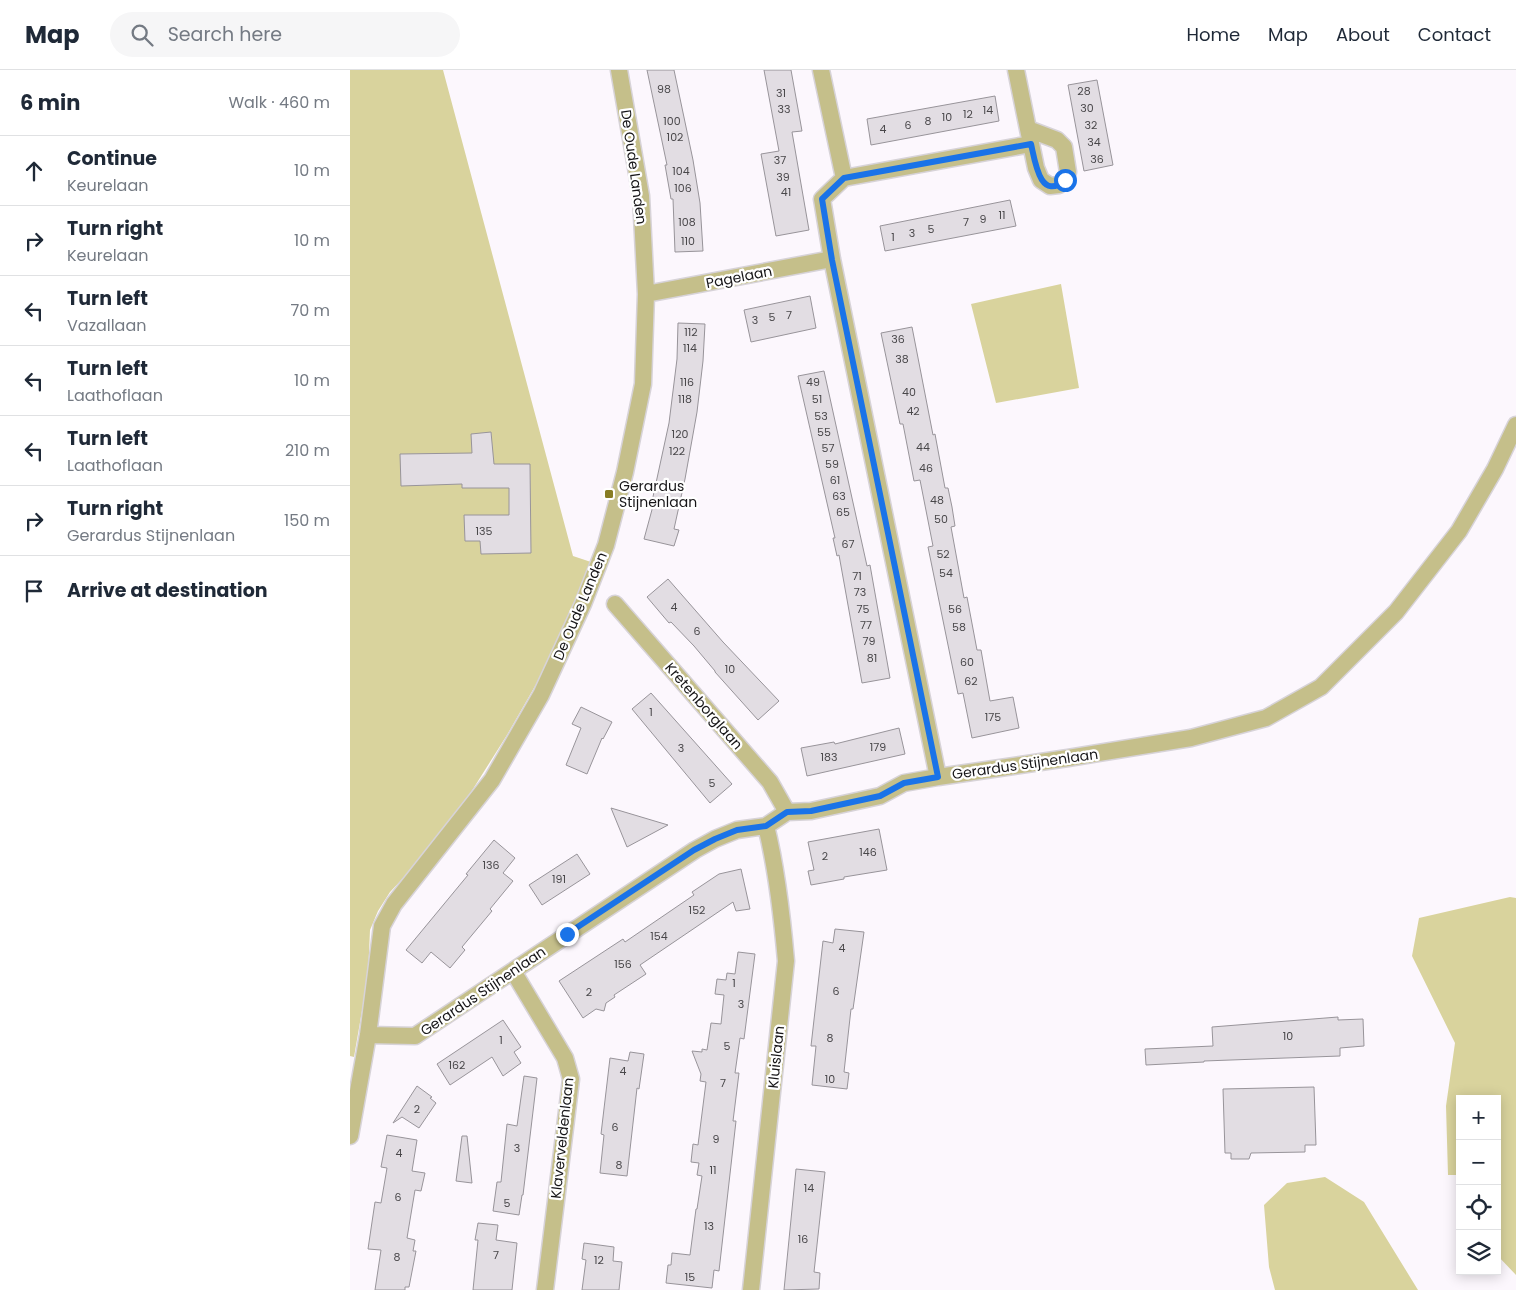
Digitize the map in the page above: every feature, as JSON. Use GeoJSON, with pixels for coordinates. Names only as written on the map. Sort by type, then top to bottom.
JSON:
{"type":"FeatureCollection","features":[{"type":"Feature","properties":{"kind":"street","name":"De Oude Landen"},"geometry":{"type":"LineString","coordinates":[[350,1136],[368,1034],[382,926],[394,904],[492,780],[541,695],[594,578],[606,545],[625,472],[643,384],[646,294],[641,196],[619,70]]}},
{"type":"Feature","properties":{"kind":"street"},"geometry":{"type":"LineString","coordinates":[[821,70],[844,178]]}},
{"type":"Feature","properties":{"kind":"street"},"geometry":{"type":"LineString","coordinates":[[938,777],[832,260],[822,199],[844,178],[1030,137],[1016,70]]}},
{"type":"Feature","properties":{"kind":"street","name":"Pagelaan"},"geometry":{"type":"LineString","coordinates":[[646,294],[832,260]]}},
{"type":"Feature","properties":{"kind":"street","name":"Gerardus Stijnenlaan"},"geometry":{"type":"LineString","coordinates":[[368,1034],[415,1036],[694,850],[737,830],[766,826],[787,812],[811,811],[880,796],[904,783],[1191,738],[1266,718],[1321,687],[1396,612],[1459,531],[1495,469],[1516,425]]}},
{"type":"Feature","properties":{"kind":"street","name":"Kretenborglaan"},"geometry":{"type":"LineString","coordinates":[[615,604],[770,782],[787,812]]}},
{"type":"Feature","properties":{"kind":"street","name":"Kluislaan"},"geometry":{"type":"LineString","coordinates":[[751,1290],[786,961],[782,909],[766,826]]}},
{"type":"Feature","properties":{"kind":"street","name":"Klaverveldenlaan"},"geometry":{"type":"LineString","coordinates":[[513,971],[565,1058],[570,1079],[545,1290]]}},
{"type":"Feature","properties":{"kind":"shaded area"},"geometry":{"type":"Polygon","coordinates":[[[350,70],[443,70],[573,556],[591,562],[542,674],[507,735],[444,835],[390,892],[378,911],[370,930],[368,976],[354,1057],[350,1056],[350,70]]]}},
{"type":"Feature","properties":{"kind":"shaded area"},"geometry":{"type":"Polygon","coordinates":[[[1061,284],[1079,388],[996,403],[971,304],[1061,284]]]}},
{"type":"Feature","properties":{"kind":"shaded area"},"geometry":{"type":"Polygon","coordinates":[[[1510,897],[1516,898],[1516,1275],[1501,1259],[1501,1095],[1456,1095],[1456,1175],[1448,1175],[1446,1106],[1455,1043],[1412,956],[1419,918],[1510,897]]]}},
{"type":"Feature","properties":{"kind":"shaded area"},"geometry":{"type":"Polygon","coordinates":[[[1325,1177],[1364,1202],[1418,1290],[1275,1290],[1269,1267],[1264,1205],[1287,1183],[1325,1177]]]}},
{"type":"Feature","properties":{"kind":"building"},"geometry":{"type":"Polygon","coordinates":[[[647,70],[674,70],[700,203],[703,251],[675,252],[673,199],[671,199],[665,165],[667,165],[647,70]]]}},
{"type":"Feature","properties":{"kind":"building"},"geometry":{"type":"Polygon","coordinates":[[[764,70],[791,70],[802,131],[792,132],[809,230],[776,236],[761,154],[779,151],[764,70]]]}},
{"type":"Feature","properties":{"kind":"building"},"geometry":{"type":"Polygon","coordinates":[[[1097,80],[1113,165],[1084,171],[1068,85],[1097,80]]]}},
{"type":"Feature","properties":{"kind":"building"},"geometry":{"type":"Polygon","coordinates":[[[995,96],[999,121],[871,145],[867,119],[995,96]]]}},
{"type":"Feature","properties":{"kind":"building"},"geometry":{"type":"Polygon","coordinates":[[[1010,200],[1016,226],[885,251],[880,226],[1010,200]]]}},
{"type":"Feature","properties":{"kind":"building"},"geometry":{"type":"Polygon","coordinates":[[[810,296],[816,328],[751,342],[744,310],[810,296]]]}},
{"type":"Feature","properties":{"kind":"building"},"geometry":{"type":"Polygon","coordinates":[[[678,323],[705,324],[697,412],[674,529],[679,530],[674,546],[644,539],[653,506],[651,506],[669,423],[677,359],[678,323]]]}},
{"type":"Feature","properties":{"kind":"building"},"geometry":{"type":"Polygon","coordinates":[[[912,327],[933,435],[935,434],[945,488],[948,488],[952,507],[955,526],[951,527],[964,598],[967,597],[977,650],[981,650],[990,701],[1013,697],[1019,728],[972,738],[963,693],[958,694],[928,547],[933,546],[920,480],[914,481],[903,424],[900,424],[881,333],[912,327]]]}},
{"type":"Feature","properties":{"kind":"building"},"geometry":{"type":"Polygon","coordinates":[[[824,371],[867,566],[870,565],[890,678],[862,683],[839,555],[837,556],[833,538],[835,538],[798,376],[824,371]]]}},
{"type":"Feature","properties":{"kind":"building"},"geometry":{"type":"Polygon","coordinates":[[[491,432],[494,464],[530,464],[531,553],[481,554],[480,541],[465,541],[464,515],[509,515],[509,488],[462,488],[462,484],[401,486],[400,454],[472,453],[471,434],[491,432]]]}},
{"type":"Feature","properties":{"kind":"building"},"geometry":{"type":"Polygon","coordinates":[[[668,579],[723,642],[779,701],[758,720],[694,646],[671,622],[669,623],[647,597],[668,579]]]}},
{"type":"Feature","properties":{"kind":"building"},"geometry":{"type":"Polygon","coordinates":[[[651,693],[732,784],[710,803],[632,709],[651,693]]]}},
{"type":"Feature","properties":{"kind":"building"},"geometry":{"type":"Polygon","coordinates":[[[581,707],[612,722],[602,738],[587,774],[566,765],[581,728],[572,724],[581,707]]]}},
{"type":"Feature","properties":{"kind":"building"},"geometry":{"type":"Polygon","coordinates":[[[899,728],[905,754],[807,776],[801,748],[834,742],[835,744],[899,728]]]}},
{"type":"Feature","properties":{"kind":"building"},"geometry":{"type":"Polygon","coordinates":[[[611,808],[668,825],[627,847],[611,808]]]}},
{"type":"Feature","properties":{"kind":"building"},"geometry":{"type":"Polygon","coordinates":[[[879,829],[887,870],[811,885],[808,871],[814,870],[808,842],[879,829]]]}},
{"type":"Feature","properties":{"kind":"building"},"geometry":{"type":"Polygon","coordinates":[[[494,840],[515,858],[503,873],[513,881],[490,909],[492,911],[462,947],[465,950],[450,968],[431,952],[422,963],[406,950],[468,875],[466,874],[494,840]]]}},
{"type":"Feature","properties":{"kind":"building"},"geometry":{"type":"Polygon","coordinates":[[[577,854],[590,874],[542,905],[529,885],[577,854]]]}},
{"type":"Feature","properties":{"kind":"building"},"geometry":{"type":"Polygon","coordinates":[[[741,869],[750,909],[736,911],[733,902],[640,965],[646,974],[614,995],[615,997],[606,1003],[604,1011],[596,1009],[583,1018],[559,981],[623,939],[625,942],[694,895],[692,892],[719,874],[741,869]]]}},
{"type":"Feature","properties":{"kind":"building"},"geometry":{"type":"Polygon","coordinates":[[[835,929],[864,932],[853,1009],[851,1009],[844,1072],[849,1073],[847,1089],[812,1085],[816,1046],[811,1046],[823,941],[833,943],[835,929]]]}},
{"type":"Feature","properties":{"kind":"building"},"geometry":{"type":"Polygon","coordinates":[[[738,952],[755,954],[744,1039],[740,1038],[735,1073],[739,1073],[733,1121],[736,1121],[719,1271],[714,1270],[712,1288],[666,1283],[668,1265],[671,1265],[672,1253],[690,1255],[702,1176],[697,1175],[699,1163],[691,1162],[693,1144],[698,1145],[706,1082],[700,1081],[701,1074],[692,1051],[702,1052],[702,1049],[707,1050],[711,1023],[721,1024],[724,995],[715,994],[717,979],[726,980],[727,973],[735,974],[738,952]]]}},
{"type":"Feature","properties":{"kind":"building"},"geometry":{"type":"Polygon","coordinates":[[[1338,1017],[1338,1020],[1363,1019],[1364,1046],[1340,1048],[1340,1056],[1146,1065],[1145,1049],[1213,1046],[1212,1027],[1338,1017]]]}},
{"type":"Feature","properties":{"kind":"building"},"geometry":{"type":"Polygon","coordinates":[[[503,1020],[521,1047],[514,1052],[521,1063],[503,1076],[492,1057],[450,1085],[437,1064],[503,1020]]]}},
{"type":"Feature","properties":{"kind":"building"},"geometry":{"type":"Polygon","coordinates":[[[630,1052],[644,1054],[639,1089],[637,1088],[627,1176],[600,1173],[604,1135],[601,1134],[610,1058],[628,1061],[630,1052]]]}},
{"type":"Feature","properties":{"kind":"building"},"geometry":{"type":"Polygon","coordinates":[[[524,1076],[537,1078],[519,1215],[493,1211],[497,1182],[501,1182],[507,1124],[517,1126],[524,1076]]]}},
{"type":"Feature","properties":{"kind":"building"},"geometry":{"type":"Polygon","coordinates":[[[417,1086],[432,1097],[430,1098],[436,1103],[419,1128],[402,1117],[393,1123],[417,1086]]]}},
{"type":"Feature","properties":{"kind":"building"},"geometry":{"type":"Polygon","coordinates":[[[1314,1087],[1316,1145],[1305,1145],[1305,1152],[1251,1153],[1249,1159],[1231,1159],[1231,1153],[1225,1153],[1223,1089],[1314,1087]]]}},
{"type":"Feature","properties":{"kind":"building"},"geometry":{"type":"Polygon","coordinates":[[[387,1135],[417,1140],[412,1171],[425,1173],[421,1191],[415,1190],[407,1238],[415,1240],[413,1251],[416,1251],[409,1287],[405,1287],[405,1290],[375,1290],[381,1250],[368,1249],[375,1202],[381,1203],[387,1168],[381,1167],[387,1135]]]}},
{"type":"Feature","properties":{"kind":"building"},"geometry":{"type":"Polygon","coordinates":[[[462,1136],[467,1136],[472,1183],[456,1181],[462,1136]]]}},
{"type":"Feature","properties":{"kind":"building"},"geometry":{"type":"Polygon","coordinates":[[[796,1169],[825,1172],[814,1272],[820,1273],[819,1289],[784,1290],[796,1169]]]}},
{"type":"Feature","properties":{"kind":"building"},"geometry":{"type":"Polygon","coordinates":[[[478,1223],[498,1225],[496,1240],[517,1243],[512,1290],[473,1290],[478,1240],[475,1240],[478,1223]]]}},
{"type":"Feature","properties":{"kind":"building"},"geometry":{"type":"Polygon","coordinates":[[[584,1243],[614,1247],[613,1261],[622,1262],[619,1290],[582,1290],[586,1260],[582,1259],[584,1243]]]}},
{"type":"Feature","properties":{"kind":"place","name":"Gerardus Stijnenlaan"},"geometry":{"type":"Point","coordinates":[609,494]}},
{"type":"Feature","properties":{"kind":"route"},"geometry":{"type":"LineString","coordinates":[[567,934],[694,850],[715,839],[737,830],[766,826],[787,812],[811,811],[880,796],[904,783],[938,777],[832,260],[822,199],[844,178],[1031,144],[1036,168],[1041,180],[1050,186],[1059,185],[1065,180]]}}]}
